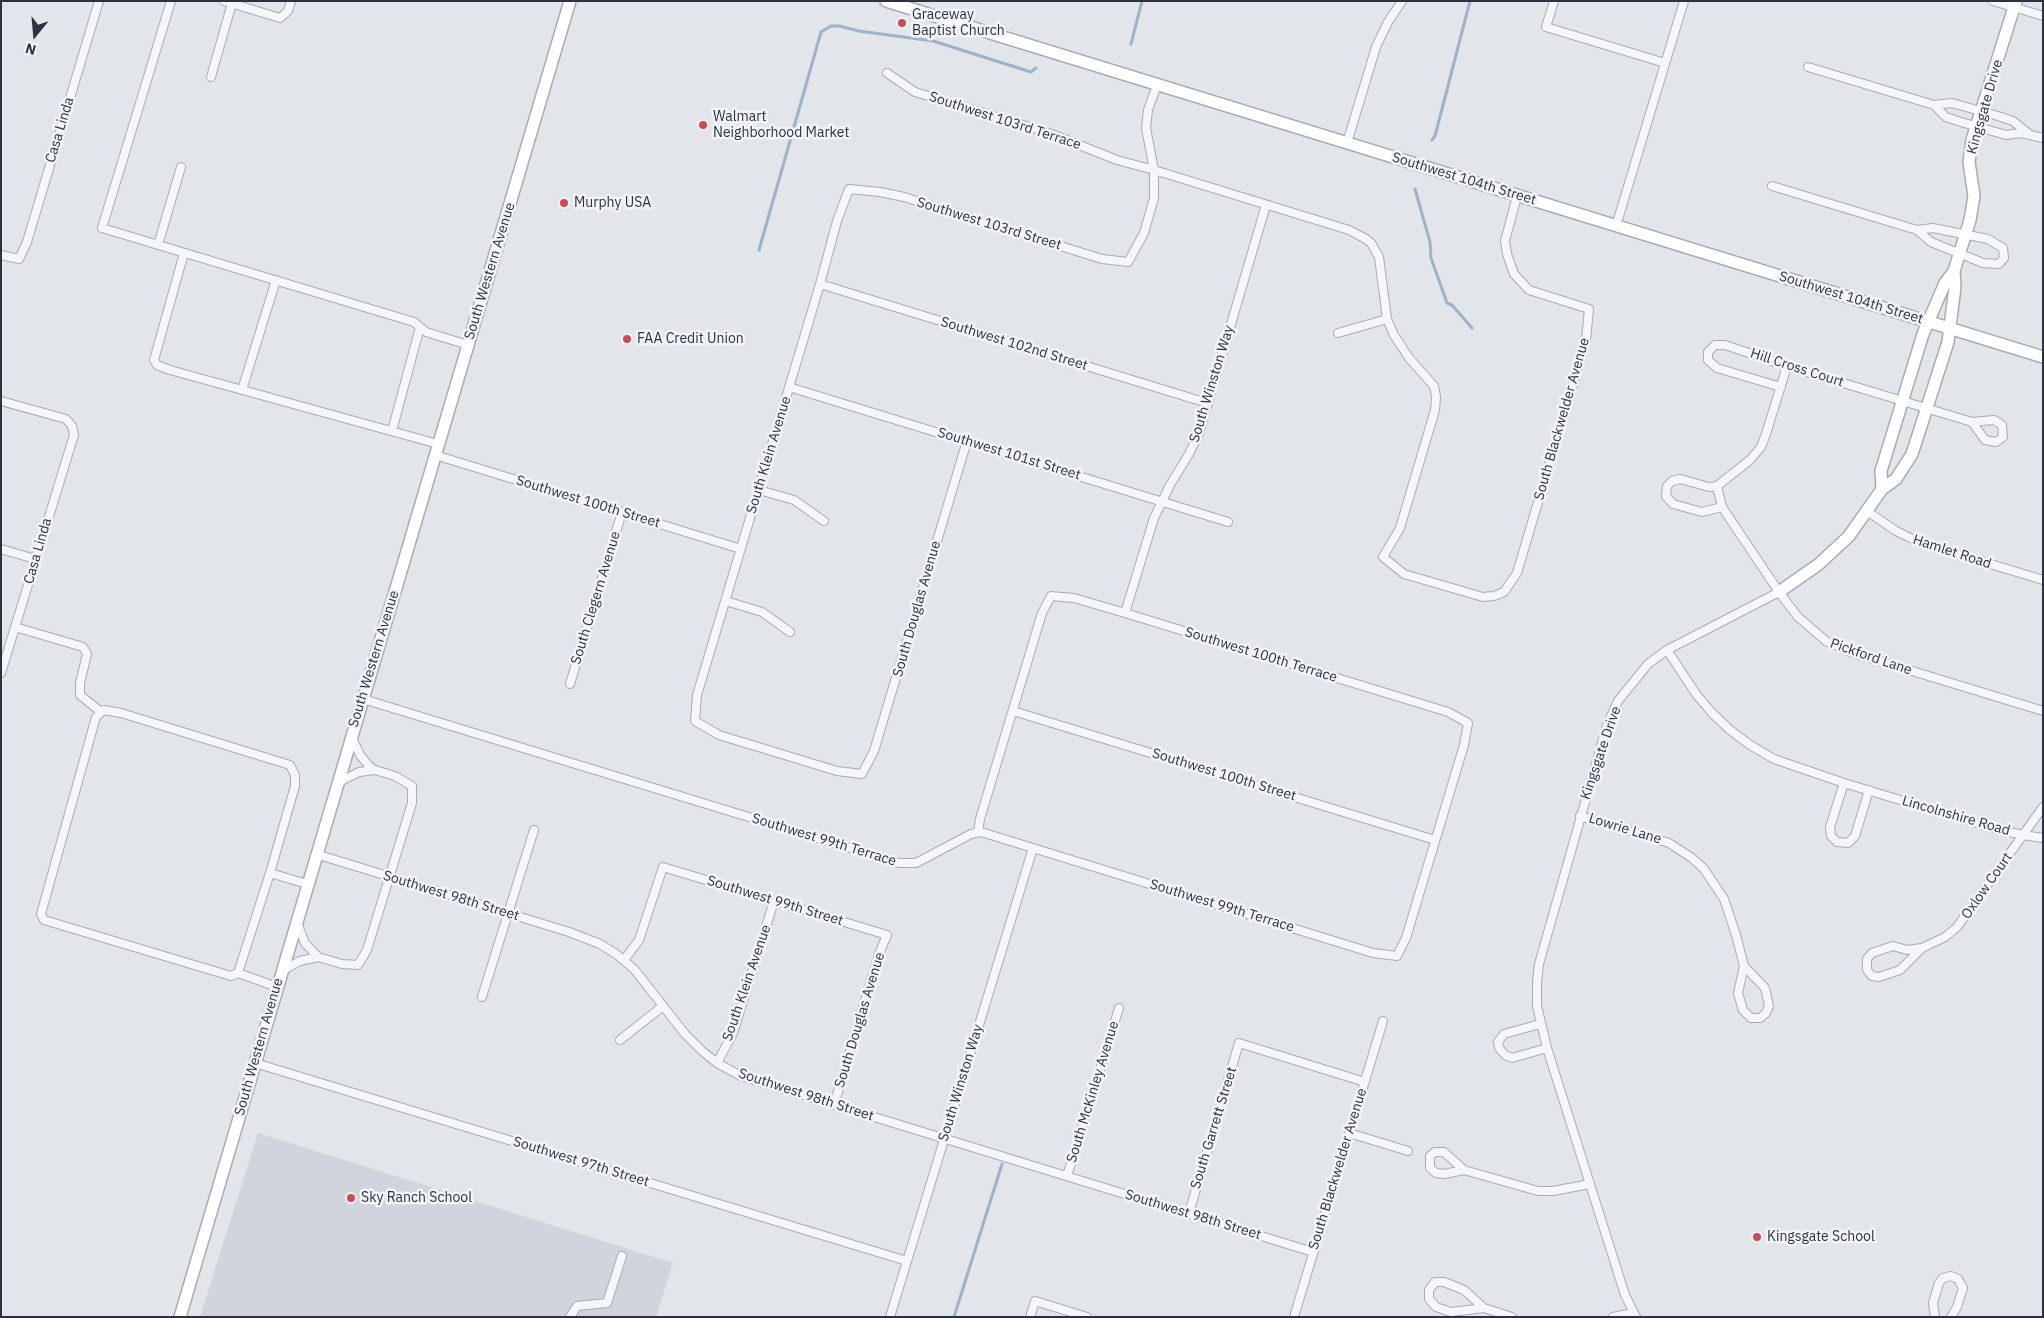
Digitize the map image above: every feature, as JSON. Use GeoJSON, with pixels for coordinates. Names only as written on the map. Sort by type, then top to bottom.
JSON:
{"type":"FeatureCollection","features":[{"type":"Feature","properties":{"kind":"main road","name":"South Western Avenue"},"geometry":{"type":"LineString","coordinates":[[180,1317],[570,1]]}},
{"type":"Feature","properties":{"kind":"main road","name":"Southwest 104th Street"},"geometry":{"type":"LineString","coordinates":[[886,1],[2043,357]]}},
{"type":"Feature","properties":{"kind":"main road","name":"Kingsgate Drive"},"geometry":{"type":"LineString","coordinates":[[1780,592],[1829,555],[1849,536],[1882,488],[1896,479],[1912,454],[1948,342],[1955,287],[1954,271],[1974,196],[1969,162],[1972,140],[2015,4]]}},
{"type":"Feature","properties":{"kind":"main road","name":"Kingsgate Drive"},"geometry":{"type":"LineString","coordinates":[[1882,488],[1881,471],[1928,322],[1945,283],[1954,271]]}},
{"type":"Feature","properties":{"kind":"street","name":"Casa Linda"},"geometry":{"type":"LineString","coordinates":[[1,255],[19,259],[27,242],[99,1]]}},
{"type":"Feature","properties":{"kind":"street"},"geometry":{"type":"LineString","coordinates":[[171,1],[102,228],[414,322],[426,332],[468,345]]}},
{"type":"Feature","properties":{"kind":"street"},"geometry":{"type":"LineString","coordinates":[[211,77],[228,2],[280,18],[288,11],[291,1]]}},
{"type":"Feature","properties":{"kind":"street"},"geometry":{"type":"LineString","coordinates":[[1347,143],[1376,47],[1388,22],[1402,1]]}},
{"type":"Feature","properties":{"kind":"street"},"geometry":{"type":"LineString","coordinates":[[1554,1],[1546,26],[1665,63]]}},
{"type":"Feature","properties":{"kind":"street"},"geometry":{"type":"LineString","coordinates":[[1616,226],[1684,1]]}},
{"type":"Feature","properties":{"kind":"street"},"geometry":{"type":"LineString","coordinates":[[1993,1],[2015,4],[2043,16]]}},
{"type":"Feature","properties":{"kind":"street"},"geometry":{"type":"LineString","coordinates":[[1808,67],[1934,105],[1952,102],[1982,111],[2013,121],[2029,134]]}},
{"type":"Feature","properties":{"kind":"street","name":"Southwest 103rd Terrace"},"geometry":{"type":"LineString","coordinates":[[887,73],[915,92],[1049,133],[1117,160],[1154,170]]}},
{"type":"Feature","properties":{"kind":"street"},"geometry":{"type":"LineString","coordinates":[[1157,85],[1148,110],[1146,128],[1154,170],[1349,230],[1371,243],[1381,265],[1383,297],[1387,319],[1338,333]]}},
{"type":"Feature","properties":{"kind":"street"},"geometry":{"type":"LineString","coordinates":[[1934,105],[1946,117],[2006,135],[2029,134],[2043,138]]}},
{"type":"Feature","properties":{"kind":"street"},"geometry":{"type":"LineString","coordinates":[[158,245],[181,167]]}},
{"type":"Feature","properties":{"kind":"street","name":"Southwest 103rd Street"},"geometry":{"type":"LineString","coordinates":[[849,190],[880,192],[904,197],[1102,259],[1128,262],[1140,244],[1151,211],[1154,170]]}},
{"type":"Feature","properties":{"kind":"street"},"geometry":{"type":"LineString","coordinates":[[1772,186],[1917,230],[1934,228],[1994,241],[2003,248],[2004,258],[1999,264],[1989,265],[1931,242],[1917,230]]}},
{"type":"Feature","properties":{"kind":"street","name":"South Klein Avenue"},"geometry":{"type":"LineString","coordinates":[[695,721],[698,695],[837,221],[849,190]]}},
{"type":"Feature","properties":{"kind":"street","name":"South Blackwelder Avenue"},"geometry":{"type":"LineString","coordinates":[[1387,319],[1399,344],[1434,386],[1436,403],[1400,528],[1383,556],[1404,574],[1477,596],[1489,597],[1499,595],[1513,581],[1521,562],[1586,340],[1589,309],[1529,290],[1514,274],[1505,241],[1517,196]]}},
{"type":"Feature","properties":{"kind":"street","name":"South Winston Way"},"geometry":{"type":"LineString","coordinates":[[1125,613],[1150,528],[1161,501],[1195,442],[1266,205]]}},
{"type":"Feature","properties":{"kind":"street","name":"Southwest 100th Street"},"geometry":{"type":"LineString","coordinates":[[184,253],[154,360],[157,365],[392,431],[437,450],[622,512],[741,549]]}},
{"type":"Feature","properties":{"kind":"street"},"geometry":{"type":"LineString","coordinates":[[242,390],[276,280]]}},
{"type":"Feature","properties":{"kind":"street","name":"Southwest 102nd Street"},"geometry":{"type":"LineString","coordinates":[[820,284],[1207,403]]}},
{"type":"Feature","properties":{"kind":"street"},"geometry":{"type":"LineString","coordinates":[[392,431],[420,327]]}},
{"type":"Feature","properties":{"kind":"street","name":"Hill Cross Court"},"geometry":{"type":"LineString","coordinates":[[1781,387],[1716,368],[1708,360],[1708,352],[1711,347],[1719,344],[1972,422]]}},
{"type":"Feature","properties":{"kind":"street"},"geometry":{"type":"LineString","coordinates":[[1722,507],[1702,512],[1673,504],[1666,496],[1667,486],[1675,480],[1685,480],[1709,487],[1716,486],[1756,454],[1766,434],[1787,366]]}},
{"type":"Feature","properties":{"kind":"street","name":"Southwest 101st Street"},"geometry":{"type":"LineString","coordinates":[[789,386],[1228,522]]}},
{"type":"Feature","properties":{"kind":"street","name":"Casa Linda"},"geometry":{"type":"LineString","coordinates":[[1,401],[62,417],[70,423],[74,430],[73,439],[1,673]]}},
{"type":"Feature","properties":{"kind":"street","name":"South Douglas Avenue"},"geometry":{"type":"LineString","coordinates":[[695,721],[719,735],[837,771],[862,774],[874,751],[967,441]]}},
{"type":"Feature","properties":{"kind":"street","name":"Pickford Lane"},"geometry":{"type":"LineString","coordinates":[[1716,486],[1722,507],[1780,592],[1808,627],[1826,641],[1842,650],[2043,711]]}},
{"type":"Feature","properties":{"kind":"street"},"geometry":{"type":"LineString","coordinates":[[759,490],[794,500],[824,521]]}},
{"type":"Feature","properties":{"kind":"street","name":"South Clegern Avenue"},"geometry":{"type":"LineString","coordinates":[[570,684],[622,512]]}},
{"type":"Feature","properties":{"kind":"street","name":"Hamlet Road"},"geometry":{"type":"LineString","coordinates":[[1867,512],[1896,531],[1921,543],[2043,580]]}},
{"type":"Feature","properties":{"kind":"street"},"geometry":{"type":"LineString","coordinates":[[1,549],[35,559]]}},
{"type":"Feature","properties":{"kind":"street","name":"Kingsgate Drive"},"geometry":{"type":"LineString","coordinates":[[1634,1315],[1625,1295],[1546,1048],[1540,1024],[1537,991],[1539,964],[1607,725],[1618,701],[1648,664],[1667,650],[1780,592]]}},
{"type":"Feature","properties":{"kind":"street","name":"Southwest 100th Terrace"},"geometry":{"type":"LineString","coordinates":[[1013,710],[1042,613],[1051,596],[1074,598],[1448,712],[1468,722],[1464,745],[1435,840]]}},
{"type":"Feature","properties":{"kind":"street"},"geometry":{"type":"LineString","coordinates":[[726,601],[762,612],[790,632]]}},
{"type":"Feature","properties":{"kind":"street"},"geometry":{"type":"LineString","coordinates":[[16,627],[83,647],[88,654],[80,683],[80,695],[101,712]]}},
{"type":"Feature","properties":{"kind":"street","name":"Lincolnshire Road"},"geometry":{"type":"LineString","coordinates":[[1667,650],[1696,694],[1712,713],[1750,745],[1774,758],[1844,783],[2023,835],[2043,838]]}},
{"type":"Feature","properties":{"kind":"street","name":"Southwest 99th Terrace"},"geometry":{"type":"LineString","coordinates":[[362,699],[899,863],[916,863],[978,832],[1372,953],[1397,956],[1406,938],[1435,840]]}},
{"type":"Feature","properties":{"kind":"street"},"geometry":{"type":"LineString","coordinates":[[238,973],[270,873],[294,786],[295,775],[290,765],[121,713],[104,710],[96,717],[41,914],[44,920],[231,976],[238,973],[277,987]]}},
{"type":"Feature","properties":{"kind":"street"},"geometry":{"type":"LineString","coordinates":[[978,832],[980,819],[1013,710]]}},
{"type":"Feature","properties":{"kind":"street","name":"Southwest 100th Street"},"geometry":{"type":"LineString","coordinates":[[1013,710],[1435,840]]}},
{"type":"Feature","properties":{"kind":"street"},"geometry":{"type":"LineString","coordinates":[[351,736],[360,756],[374,770]]}},
{"type":"Feature","properties":{"kind":"street"},"geometry":{"type":"LineString","coordinates":[[282,971],[300,961],[318,957],[342,964],[358,965],[366,950],[412,803],[412,786],[395,776],[374,770],[358,772],[337,783]]}},
{"type":"Feature","properties":{"kind":"street"},"geometry":{"type":"LineString","coordinates":[[1844,783],[1830,827],[1831,836],[1837,842],[1848,843],[1855,836],[1869,790]]}},
{"type":"Feature","properties":{"kind":"street","name":"Oxlow Court"},"geometry":{"type":"LineString","coordinates":[[1922,948],[1900,970],[1879,977],[1872,976],[1867,970],[1867,959],[1872,953],[1893,946],[1907,950],[1922,948],[1945,937],[1963,922],[2043,807]]}},
{"type":"Feature","properties":{"kind":"street","name":"Lowrie Lane"},"geometry":{"type":"LineString","coordinates":[[1580,816],[1658,838],[1692,858],[1704,869],[1724,899],[1744,966],[1765,988],[1768,1006],[1766,1013],[1760,1018],[1751,1018],[1743,1010],[1738,992],[1744,966]]}},
{"type":"Feature","properties":{"kind":"street"},"geometry":{"type":"LineString","coordinates":[[482,997],[534,830]]}},
{"type":"Feature","properties":{"kind":"street","name":"South Winston Way"},"geometry":{"type":"LineString","coordinates":[[890,1317],[1033,848]]}},
{"type":"Feature","properties":{"kind":"street","name":"Southwest 98th Street"},"geometry":{"type":"LineString","coordinates":[[316,854],[588,939],[609,949],[634,969],[692,1042],[717,1063],[748,1078],[1313,1252]]}},
{"type":"Feature","properties":{"kind":"street","name":"Southwest 99th Street"},"geometry":{"type":"LineString","coordinates":[[624,960],[637,944],[642,934],[663,867],[886,935]]}},
{"type":"Feature","properties":{"kind":"street"},"geometry":{"type":"LineString","coordinates":[[270,873],[307,884]]}},
{"type":"Feature","properties":{"kind":"street","name":"South Klein Avenue"},"geometry":{"type":"LineString","coordinates":[[717,1063],[733,1033],[774,901]]}},
{"type":"Feature","properties":{"kind":"street"},"geometry":{"type":"LineString","coordinates":[[297,921],[305,943],[318,957]]}},
{"type":"Feature","properties":{"kind":"street","name":"South Douglas Avenue"},"geometry":{"type":"LineString","coordinates":[[834,1105],[886,935]]}},
{"type":"Feature","properties":{"kind":"street"},"geometry":{"type":"LineString","coordinates":[[620,1040],[663,1006]]}},
{"type":"Feature","properties":{"kind":"street","name":"South McKinley Avenue"},"geometry":{"type":"LineString","coordinates":[[1067,1176],[1119,1008]]}},
{"type":"Feature","properties":{"kind":"street","name":"South Blackwelder Avenue"},"geometry":{"type":"LineString","coordinates":[[1294,1317],[1383,1021]]}},
{"type":"Feature","properties":{"kind":"street"},"geometry":{"type":"LineString","coordinates":[[1540,1024],[1504,1034],[1498,1042],[1498,1048],[1502,1054],[1512,1058],[1546,1048]]}},
{"type":"Feature","properties":{"kind":"street","name":"South Garrett Street"},"geometry":{"type":"LineString","coordinates":[[1189,1213],[1239,1043],[1365,1082]]}},
{"type":"Feature","properties":{"kind":"street","name":"Southwest 97th Street"},"geometry":{"type":"LineString","coordinates":[[255,1063],[906,1261]]}},
{"type":"Feature","properties":{"kind":"street"},"geometry":{"type":"LineString","coordinates":[[1349,1133],[1408,1151]]}},
{"type":"Feature","properties":{"kind":"street"},"geometry":{"type":"LineString","coordinates":[[1464,1170],[1538,1191],[1553,1191],[1590,1184]]}},
{"type":"Feature","properties":{"kind":"street"},"geometry":{"type":"LineString","coordinates":[[570,1317],[577,1306],[607,1303],[622,1256]]}},
{"type":"Feature","properties":{"kind":"street"},"geometry":{"type":"LineString","coordinates":[[1935,1317],[1933,1303],[1939,1282],[1943,1278],[1951,1276],[1958,1279],[1963,1288],[1957,1307],[1951,1317]]}},
{"type":"Feature","properties":{"kind":"street"},"geometry":{"type":"LineString","coordinates":[[1484,1308],[1451,1312],[1436,1307],[1429,1300],[1429,1290],[1435,1282],[1439,1281],[1460,1287],[1484,1308],[1512,1317]]}},
{"type":"Feature","properties":{"kind":"street"},"geometry":{"type":"LineString","coordinates":[[1030,1317],[1035,1301],[1087,1317]]}},
{"type":"Feature","properties":{"kind":"street"},"geometry":{"type":"LineString","coordinates":[[1613,1317],[1634,1315]]}},
{"type":"Feature","properties":{"kind":"shaded area","name":"Sky Ranch School"},"geometry":{"type":"Polygon","coordinates":[[[258,1133],[673,1263],[656,1317],[200,1317],[258,1133]]]}},
{"type":"Feature","properties":{"kind":"waterway"},"geometry":{"type":"LineString","coordinates":[[1131,44],[1142,1]]}},
{"type":"Feature","properties":{"kind":"waterway"},"geometry":{"type":"LineString","coordinates":[[1432,140],[1435,136],[1470,1]]}},
{"type":"Feature","properties":{"kind":"waterway"},"geometry":{"type":"LineString","coordinates":[[759,250],[821,32],[831,26],[839,26],[859,31],[933,41],[1031,72],[1036,68]]}},
{"type":"Feature","properties":{"kind":"waterway"},"geometry":{"type":"LineString","coordinates":[[1415,189],[1430,242],[1431,258],[1447,303],[1452,305],[1472,328]]}},
{"type":"Feature","properties":{"kind":"waterway"},"geometry":{"type":"LineString","coordinates":[[954,1317],[1002,1164]]}},
{"type":"Feature","properties":{"kind":"place","name":"Graceway Baptist Church"},"geometry":{"type":"Point","coordinates":[902,23]}},
{"type":"Feature","properties":{"kind":"place","name":"Walmart Neighborhood Market"},"geometry":{"type":"Point","coordinates":[703,125]}},
{"type":"Feature","properties":{"kind":"place","name":"Murphy USA"},"geometry":{"type":"Point","coordinates":[564,203]}},
{"type":"Feature","properties":{"kind":"place","name":"FAA Credit Union"},"geometry":{"type":"Point","coordinates":[627,339]}},
{"type":"Feature","properties":{"kind":"place","name":"Sky Ranch School"},"geometry":{"type":"Point","coordinates":[351,1198]}},
{"type":"Feature","properties":{"kind":"place","name":"Kingsgate School"},"geometry":{"type":"Point","coordinates":[1757,1237]}}]}
